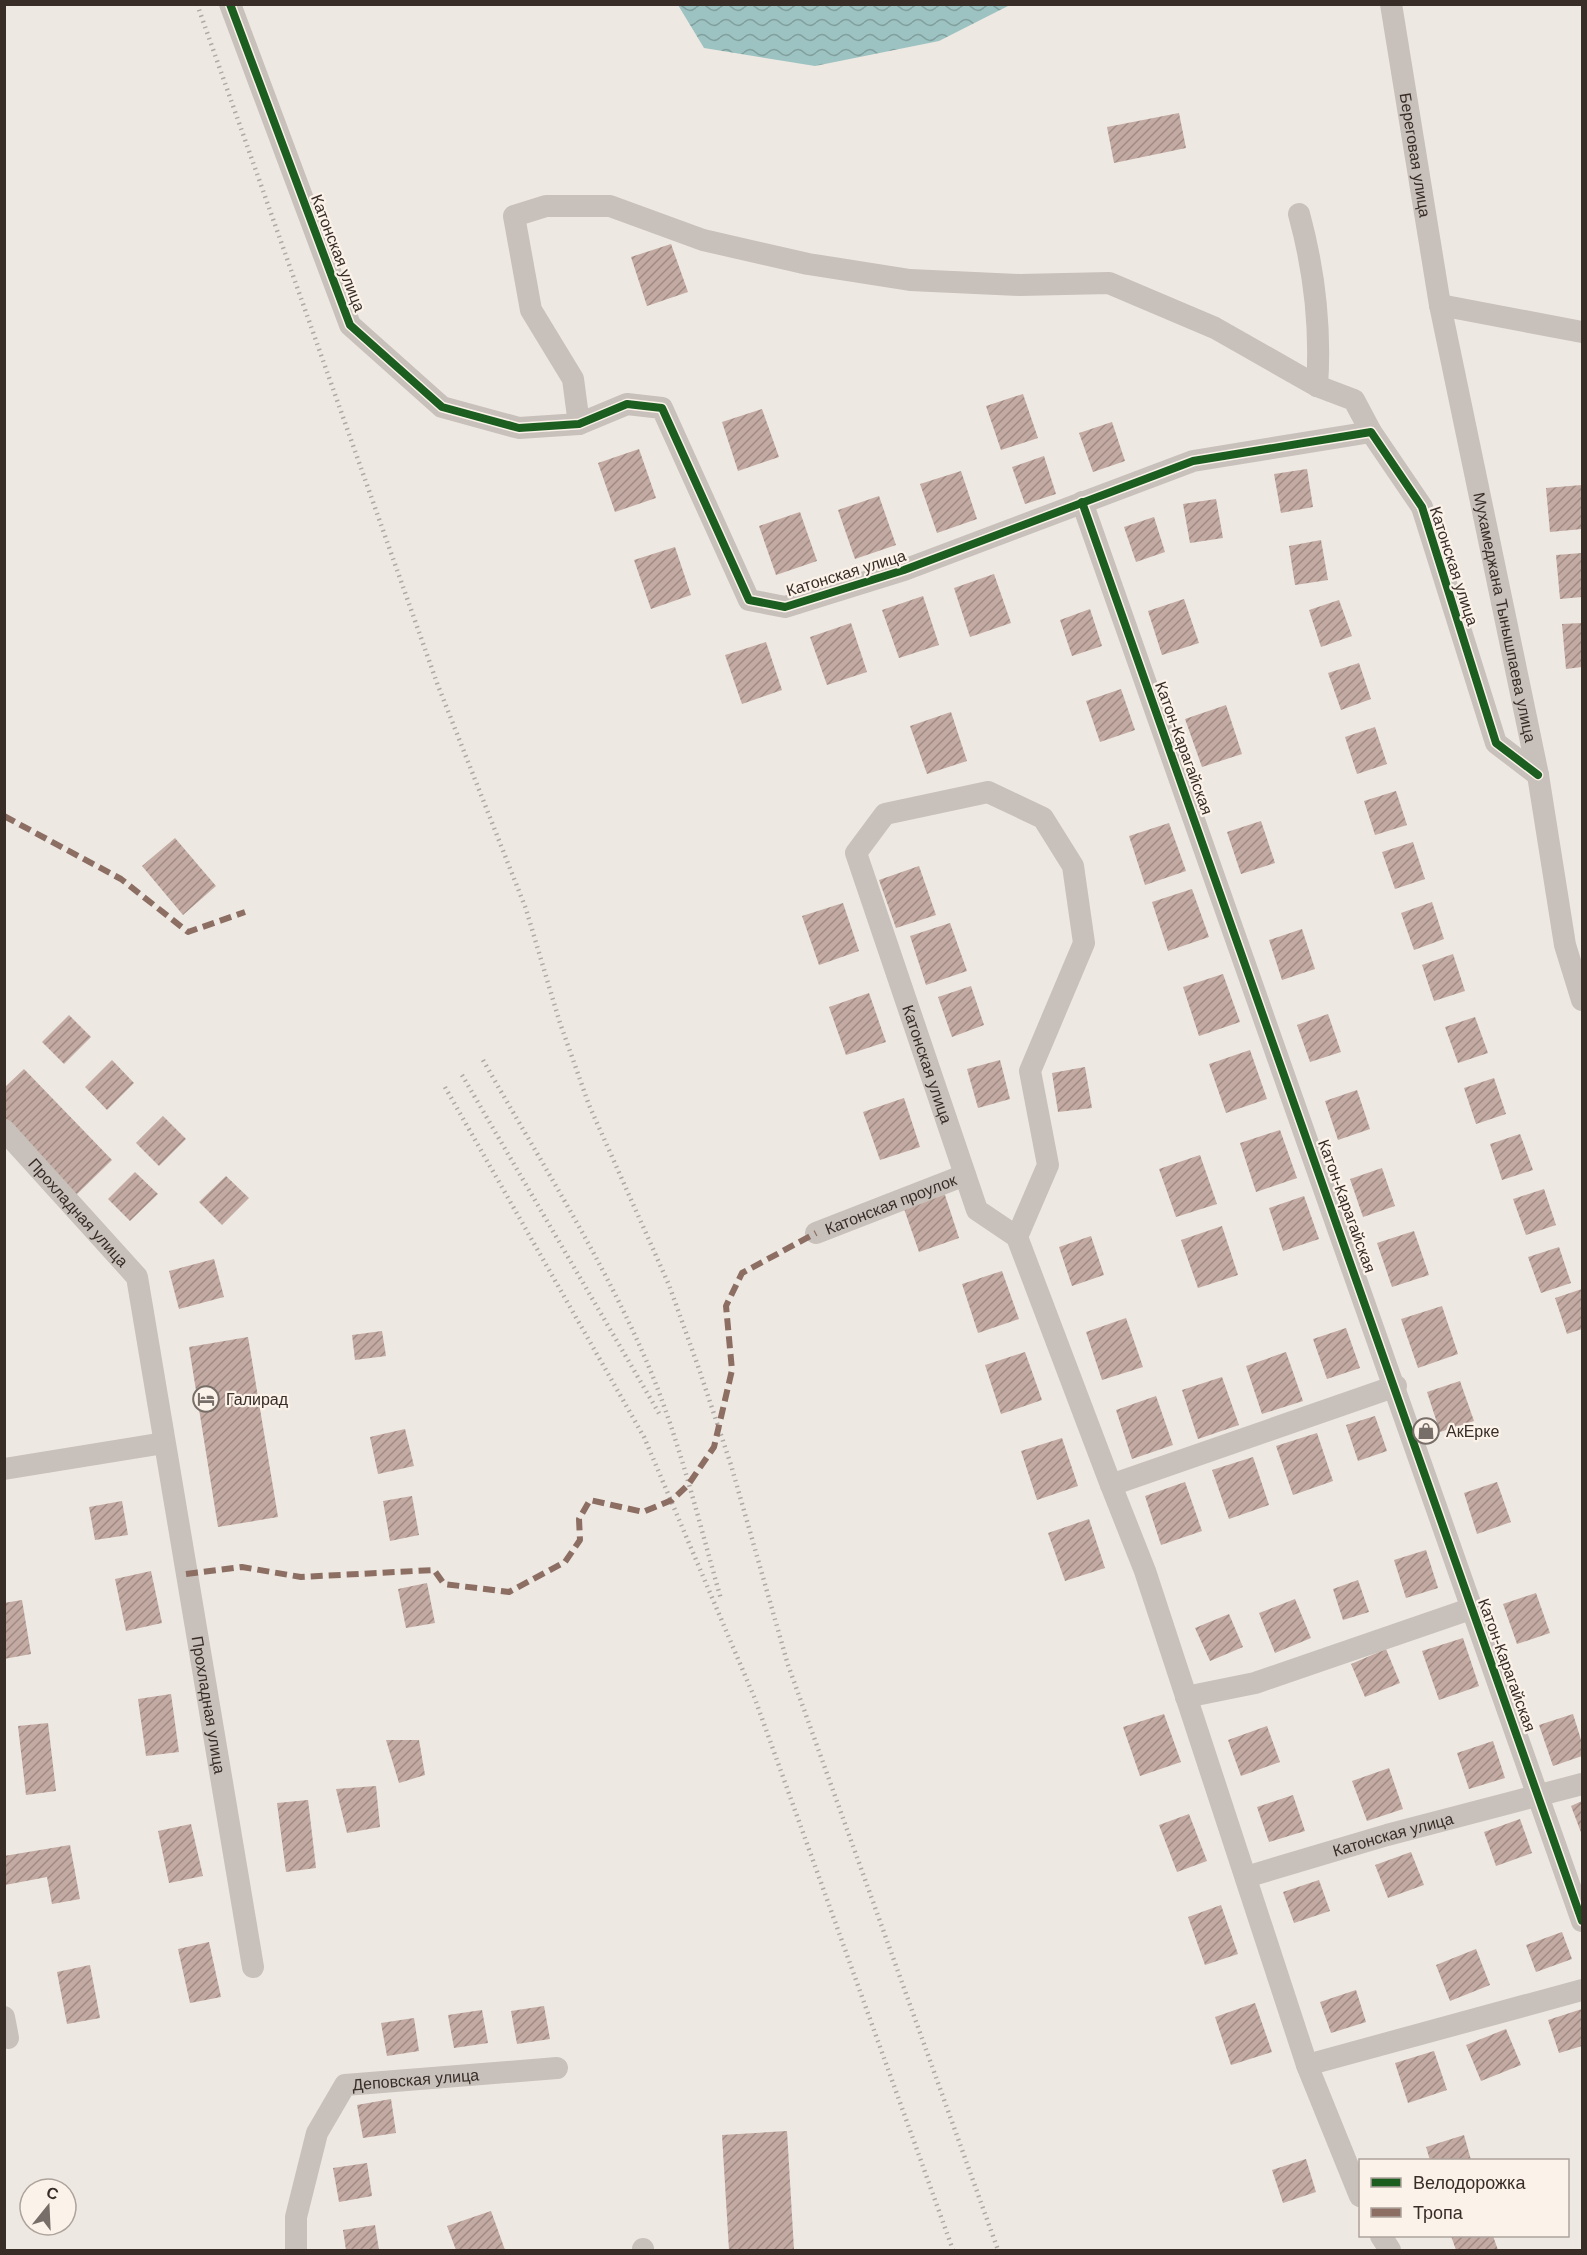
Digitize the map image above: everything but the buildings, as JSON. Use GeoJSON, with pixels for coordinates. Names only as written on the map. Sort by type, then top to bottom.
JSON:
{"type":"FeatureCollection","features":[{"type":"Feature","properties":{"kind":"street","name":"Катонская улица"},"geometry":{"type":"LineString","coordinates":[[230,4],[350,325],[442,407],[519,428],[579,424],[627,404],[662,408],[749,600],[785,606],[904,570],[1193,461],[1371,432]]}},
{"type":"Feature","properties":{"kind":"street","name":"Береговая улица"},"geometry":{"type":"LineString","coordinates":[[1391,4],[1440,305]]}},
{"type":"Feature","properties":{"kind":"street","name":"Катонская улица"},"geometry":{"type":"LineString","coordinates":[[579,424],[573,379],[531,310],[514,216],[546,206],[610,206],[702,240],[808,264],[910,280],[1020,285],[1109,284],[1215,328],[1317,386],[1354,400],[1371,432],[1422,507],[1496,743],[1538,775]]}},
{"type":"Feature","properties":{"kind":"street"},"geometry":{"type":"LineString","coordinates":[[1299,214],[1315,298],[1320,349],[1317,386]]}},
{"type":"Feature","properties":{"kind":"street"},"geometry":{"type":"LineString","coordinates":[[1440,305],[1582,332]]}},
{"type":"Feature","properties":{"kind":"street","name":"Мухамеджана Тынышпаева улица"},"geometry":{"type":"LineString","coordinates":[[1440,305],[1538,775],[1565,945],[1582,1000]]}},
{"type":"Feature","properties":{"kind":"street","name":"Катон-Карагайская"},"geometry":{"type":"LineString","coordinates":[[1082,502],[1396,1386],[1582,1921]]}},
{"type":"Feature","properties":{"kind":"street","name":"Катонская улица"},"geometry":{"type":"LineString","coordinates":[[988,792],[1043,818],[1073,866],[1084,943],[1030,1071],[1048,1165],[1017,1237],[977,1210],[856,853],[885,814],[988,792]]}},
{"type":"Feature","properties":{"kind":"street","name":"Прохладная улица"},"geometry":{"type":"LineString","coordinates":[[4,1130],[137,1277],[253,1967]]}},
{"type":"Feature","properties":{"kind":"street","name":"Катонская проулок"},"geometry":{"type":"LineString","coordinates":[[816,1233],[965,1175]]}},
{"type":"Feature","properties":{"kind":"street"},"geometry":{"type":"LineString","coordinates":[[1017,1237],[1145,1571],[1307,2066],[1359,2194]]}},
{"type":"Feature","properties":{"kind":"street"},"geometry":{"type":"LineString","coordinates":[[1111,1485],[1396,1386]]}},
{"type":"Feature","properties":{"kind":"street"},"geometry":{"type":"LineString","coordinates":[[4,1469],[164,1443]]}},
{"type":"Feature","properties":{"kind":"street"},"geometry":{"type":"LineString","coordinates":[[1186,1697],[1255,1683],[1473,1608]]}},
{"type":"Feature","properties":{"kind":"street","name":"Катонская улица"},"geometry":{"type":"LineString","coordinates":[[1246,1877],[1387,1835],[1540,1797],[1582,1784]]}},
{"type":"Feature","properties":{"kind":"street"},"geometry":{"type":"LineString","coordinates":[[1307,2066],[1582,1990]]}},
{"type":"Feature","properties":{"kind":"street","name":"Деповская улица"},"geometry":{"type":"LineString","coordinates":[[296,2250],[296,2217],[317,2133],[345,2085],[556,2068]]}},
{"type":"Feature","properties":{"kind":"street"},"geometry":{"type":"LineString","coordinates":[[1382,2237],[1390,2250]]}},
{"type":"Feature","properties":{"kind":"water"},"geometry":{"type":"Polygon","coordinates":[[[678,5],[1010,5],[939,41],[815,66],[704,48],[678,5]]]}},
{"type":"Feature","properties":{"kind":"railway"},"geometry":{"type":"LineString","coordinates":[[197,4],[437,683],[526,909],[560,1023],[589,1105],[669,1285],[699,1369],[731,1465],[788,1665],[998,2250]]}},
{"type":"Feature","properties":{"kind":"railway"},"geometry":{"type":"LineString","coordinates":[[483,1060],[569,1208],[646,1360],[678,1448],[721,1599]]}},
{"type":"Feature","properties":{"kind":"railway"},"geometry":{"type":"LineString","coordinates":[[462,1075],[660,1415]]}},
{"type":"Feature","properties":{"kind":"railway"},"geometry":{"type":"LineString","coordinates":[[445,1087],[644,1437],[755,1699],[953,2250]]}},
{"type":"Feature","properties":{"kind":"marked path"},"geometry":{"type":"LineString","coordinates":[[4,816],[121,879],[188,932],[245,912]]}},
{"type":"Feature","properties":{"kind":"marked path"},"geometry":{"type":"LineString","coordinates":[[186,1574],[242,1567],[301,1577],[434,1570],[444,1584],[509,1592],[565,1562],[580,1540],[579,1519],[590,1500],[643,1512],[672,1500],[688,1485],[714,1447],[732,1370],[726,1306],[742,1273],[816,1233]]}},
{"type":"Feature","properties":{"kind":"cycle path"},"geometry":{"type":"LineString","coordinates":[[230,4],[350,325],[442,407],[519,428],[579,424],[627,404],[662,408],[749,600],[785,607],[904,570],[1193,461],[1371,432],[1422,507],[1496,743],[1538,775]]}},
{"type":"Feature","properties":{"kind":"cycle path"},"geometry":{"type":"LineString","coordinates":[[1082,502],[1582,1921]]}},
{"type":"Feature","properties":{"kind":"place","name":"Галирад"},"geometry":{"type":"Point","coordinates":[206,1399]}},
{"type":"Feature","properties":{"kind":"place","name":"АкЕрке"},"geometry":{"type":"Point","coordinates":[1426,1431]}}]}
